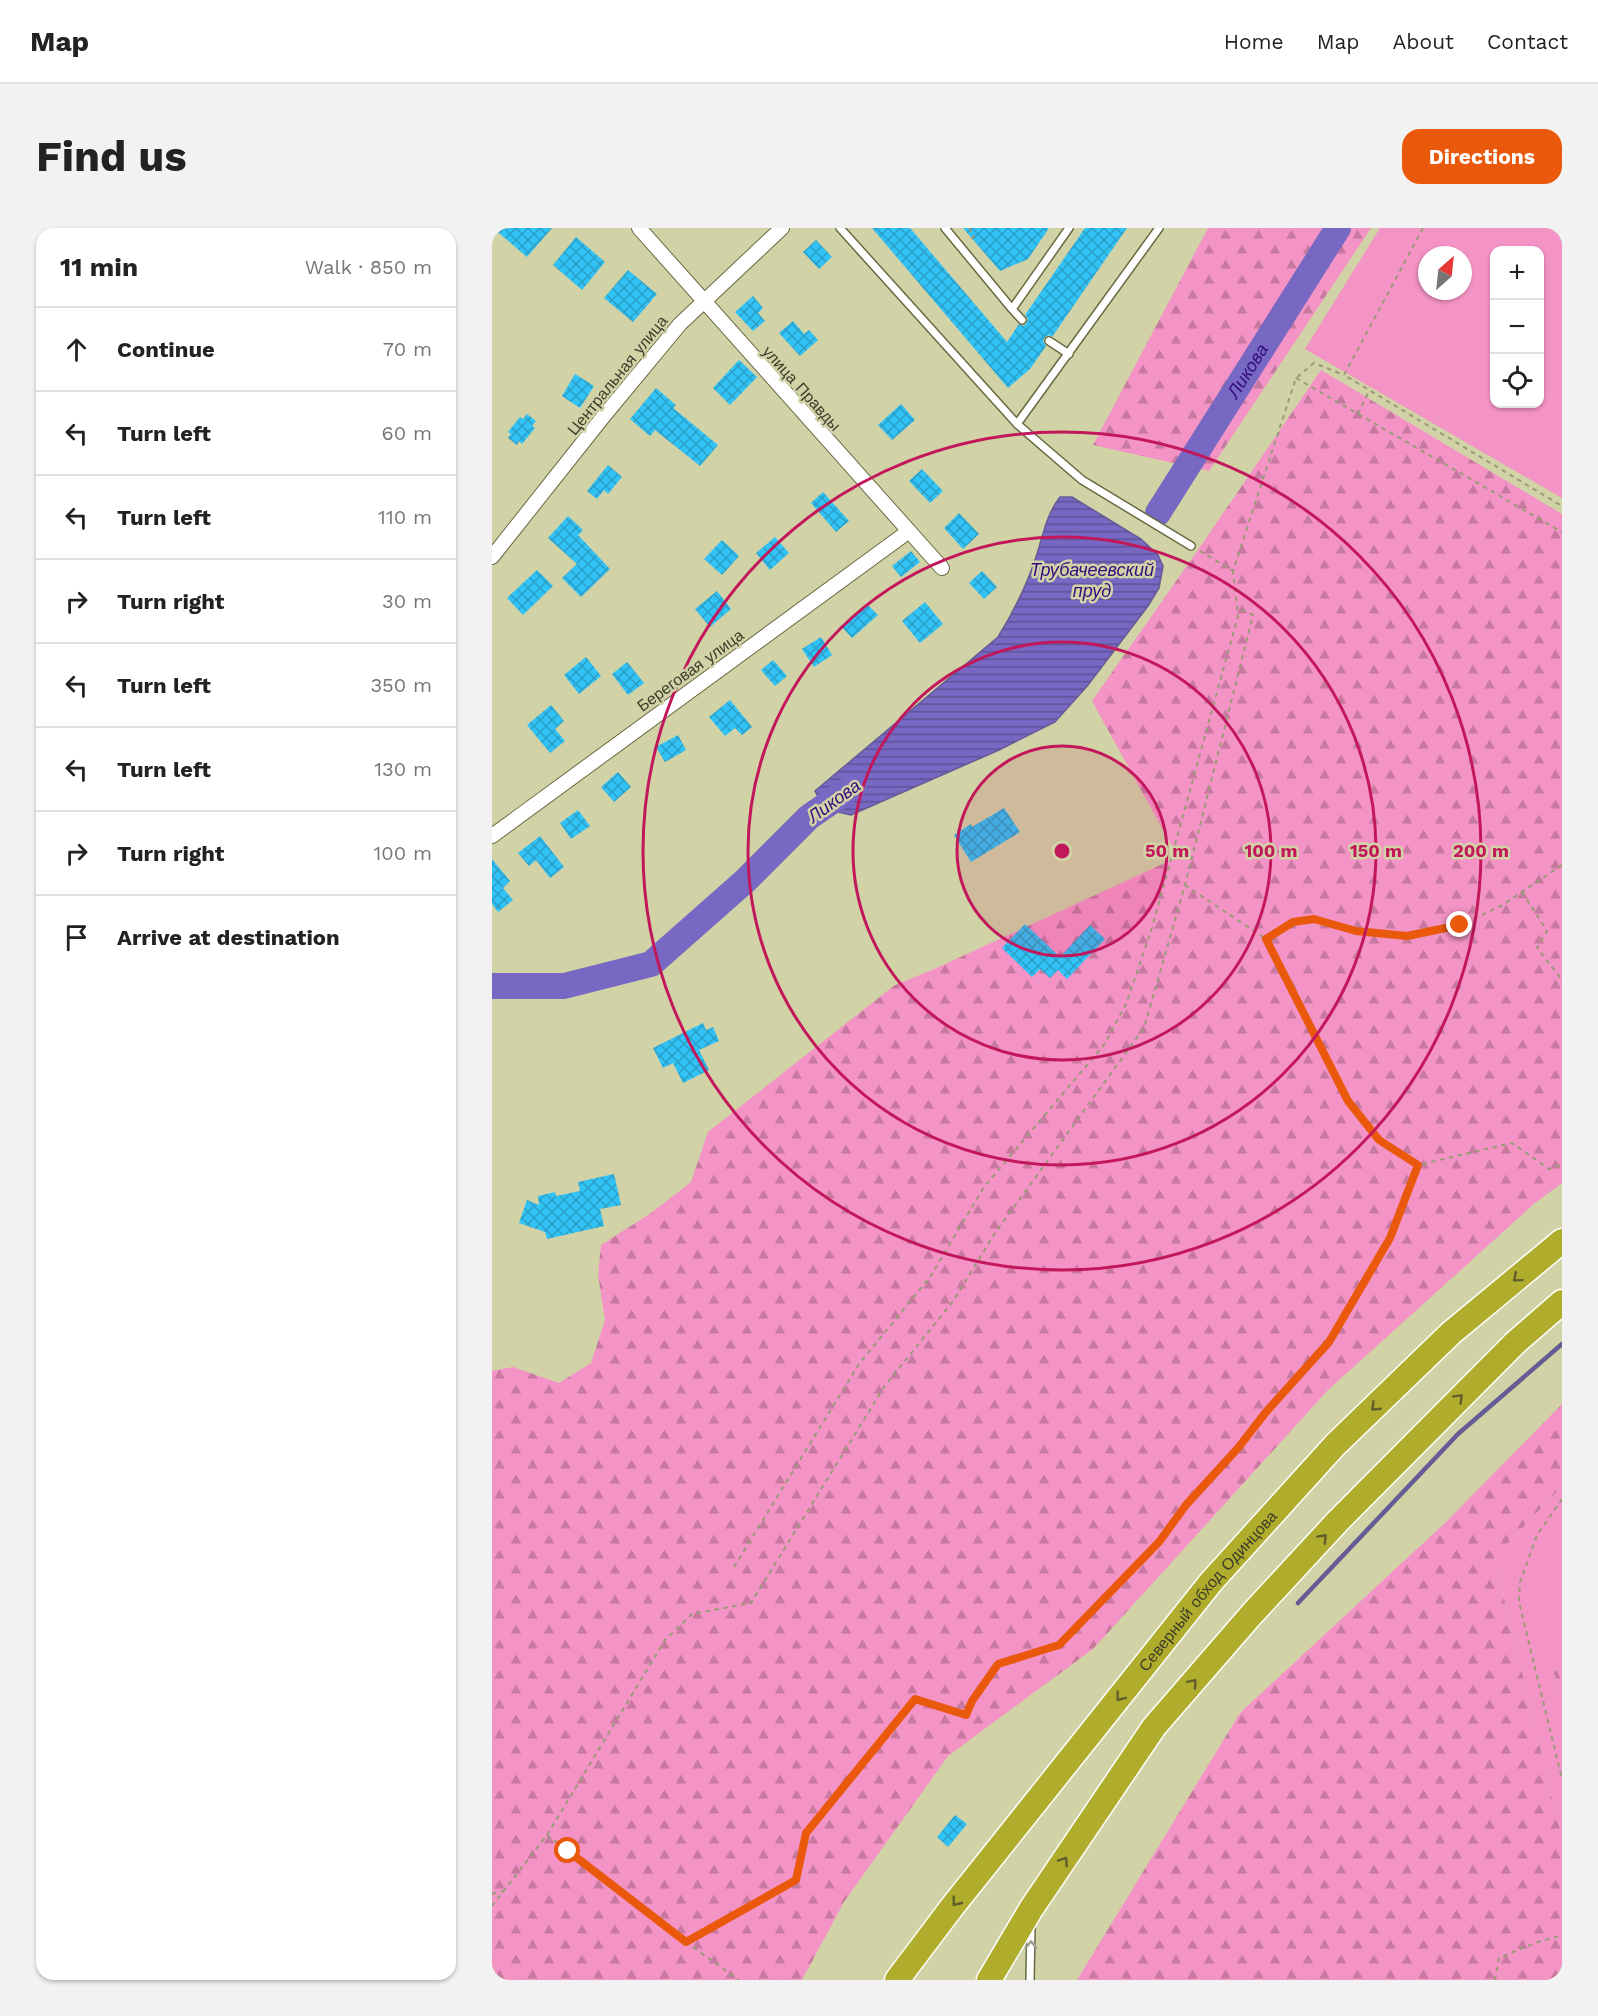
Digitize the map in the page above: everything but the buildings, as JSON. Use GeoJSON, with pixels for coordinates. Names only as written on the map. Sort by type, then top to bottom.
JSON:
{"type":"FeatureCollection","features":[{"type":"Feature","properties":{"kind":"highway","name":"Северный обход Одинцова"},"geometry":{"type":"LineString","coordinates":[[897,1980],[952,1907],[1219,1573],[1335,1445],[1450,1333],[1562,1241]]}},
{"type":"Feature","properties":{"kind":"highway"},"geometry":{"type":"LineString","coordinates":[[989,1980],[1031,1910],[1154,1727],[1244,1623],[1337,1522],[1515,1343],[1562,1302]]}},
{"type":"Feature","properties":{"kind":"street","name":"улица Правды"},"geometry":{"type":"LineString","coordinates":[[639,228],[942,568]]}},
{"type":"Feature","properties":{"kind":"street","name":"Центральная улица"},"geometry":{"type":"LineString","coordinates":[[492,557],[680,324],[782,228]]}},
{"type":"Feature","properties":{"kind":"street","name":"Береговая улица"},"geometry":{"type":"LineString","coordinates":[[492,836],[909,531]]}},
{"type":"Feature","properties":{"kind":"lane"},"geometry":{"type":"LineString","coordinates":[[840,228],[1017,424],[1082,480],[1191,546]]}},
{"type":"Feature","properties":{"kind":"lane"},"geometry":{"type":"LineString","coordinates":[[945,228],[1022,320]]}},
{"type":"Feature","properties":{"kind":"lane"},"geometry":{"type":"LineString","coordinates":[[1012,309],[1069,228]]}},
{"type":"Feature","properties":{"kind":"lane"},"geometry":{"type":"LineString","coordinates":[[1017,424],[1159,228]]}},
{"type":"Feature","properties":{"kind":"lane"},"geometry":{"type":"LineString","coordinates":[[1049,341],[1069,354]]}},
{"type":"Feature","properties":{"kind":"lane"},"geometry":{"type":"LineString","coordinates":[[1030,1980],[1031,1910]]}},
{"type":"Feature","properties":{"kind":"path"},"geometry":{"type":"LineString","coordinates":[[969,228],[974,236],[969,242]]}},
{"type":"Feature","properties":{"kind":"path"},"geometry":{"type":"LineString","coordinates":[[1344,375],[1422,228]]}},
{"type":"Feature","properties":{"kind":"path"},"geometry":{"type":"LineString","coordinates":[[734,1567],[859,1364],[930,1277],[984,1187],[1104,1045],[1126,1004],[1152,928],[1238,616],[1233,571],[1296,378],[1314,363],[1344,375],[1562,506]]}},
{"type":"Feature","properties":{"kind":"path"},"geometry":{"type":"LineString","coordinates":[[1296,378],[1562,532]]}},
{"type":"Feature","properties":{"kind":"path"},"geometry":{"type":"LineString","coordinates":[[1358,414],[1370,391]]}},
{"type":"Feature","properties":{"kind":"path"},"geometry":{"type":"LineString","coordinates":[[1191,546],[1233,571]]}},
{"type":"Feature","properties":{"kind":"path"},"geometry":{"type":"LineString","coordinates":[[492,1906],[547,1835],[665,1640],[692,1614],[751,1603],[884,1387],[954,1300],[995,1233],[1144,1028],[1185,885],[1253,615],[1237,608]]}},
{"type":"Feature","properties":{"kind":"path"},"geometry":{"type":"LineString","coordinates":[[1266,939],[1293,922],[1314,919],[1356,931],[1407,936],[1460,925],[1501,906],[1562,865]]}},
{"type":"Feature","properties":{"kind":"path"},"geometry":{"type":"LineString","coordinates":[[1185,885],[1266,939],[1348,1101],[1379,1140],[1418,1165],[1512,1143],[1549,1169],[1562,1164]]}},
{"type":"Feature","properties":{"kind":"path"},"geometry":{"type":"LineString","coordinates":[[1522,892],[1547,931],[1537,948],[1562,980]]}},
{"type":"Feature","properties":{"kind":"path"},"geometry":{"type":"LineString","coordinates":[[686,1942],[796,1880],[806,1833],[915,1699],[966,1715],[972,1701],[998,1664],[1059,1645],[1159,1542],[1186,1505],[1329,1342],[1390,1238],[1418,1165]]}},
{"type":"Feature","properties":{"kind":"path"},"geometry":{"type":"LineString","coordinates":[[1562,1499],[1538,1535],[1520,1582],[1519,1602],[1562,1779]]}},
{"type":"Feature","properties":{"kind":"path"},"geometry":{"type":"LineString","coordinates":[[547,1835],[739,1980]]}},
{"type":"Feature","properties":{"kind":"path"},"geometry":{"type":"LineString","coordinates":[[492,1894],[503,1892]]}},
{"type":"Feature","properties":{"kind":"path"},"geometry":{"type":"LineString","coordinates":[[1495,1980],[1499,1958],[1562,1935]]}},
{"type":"Feature","properties":{"kind":"green space"},"geometry":{"type":"Polygon","coordinates":[[[1208,228],[1371,228],[1209,471],[1093,445],[1208,228]]]}},
{"type":"Feature","properties":{"kind":"green space"},"geometry":{"type":"Polygon","coordinates":[[[1380,228],[1562,228],[1562,498],[1305,349],[1380,228]]]}},
{"type":"Feature","properties":{"kind":"green space"},"geometry":{"type":"Polygon","coordinates":[[[1321,370],[1562,514],[1562,1183],[1535,1203],[1328,1390],[1093,1649],[948,1756],[844,1902],[802,1980],[492,1980],[492,1371],[513,1367],[559,1383],[591,1363],[605,1320],[598,1275],[601,1245],[651,1213],[691,1182],[708,1132],[895,985],[1178,857],[1092,701],[1321,370]]]}},
{"type":"Feature","properties":{"kind":"green space"},"geometry":{"type":"Polygon","coordinates":[[[1562,1404],[1562,1486],[1494,1558],[1562,1837],[1562,1980],[1077,1980],[1240,1713],[1446,1522],[1562,1404]]]}},
{"type":"Feature","properties":{"kind":"green space"},"geometry":{"type":"Polygon","coordinates":[[[1562,1486],[1562,1669],[1553,1670],[1562,1702],[1562,1837],[1494,1558],[1562,1486]]]}},
{"type":"Feature","properties":{"kind":"green space"},"geometry":{"type":"Polygon","coordinates":[[[1562,1669],[1562,1702],[1553,1670],[1562,1669]]]}},
{"type":"Feature","properties":{"kind":"water","name":"Трубачеевский пруд"},"geometry":{"type":"Polygon","coordinates":[[[1060,497],[1072,497],[1141,539],[1158,555],[1163,566],[1159,588],[1148,606],[1088,685],[1055,722],[999,750],[851,815],[833,811],[825,806],[815,791],[998,637],[1024,588],[1048,518],[1060,497]]]}},
{"type":"Feature","properties":{"kind":"waterway","name":"Ликова"},"geometry":{"type":"LineString","coordinates":[[1158,513],[1338,228]]}},
{"type":"Feature","properties":{"kind":"waterway","name":"Ликова"},"geometry":{"type":"LineString","coordinates":[[492,986],[564,986],[651,964],[745,881],[809,817],[854,786]]}},
{"type":"Feature","properties":{"kind":"waterway"},"geometry":{"type":"LineString","coordinates":[[1298,1603],[1458,1434],[1562,1344]]}},
{"type":"Feature","properties":{"kind":"route"},"geometry":{"type":"LineString","coordinates":[[568,1851],[686,1942],[796,1880],[806,1833],[915,1699],[966,1715],[972,1701],[998,1664],[1059,1645],[1159,1542],[1186,1505],[1329,1342],[1390,1238],[1418,1165],[1379,1140],[1348,1101],[1266,939],[1293,922],[1314,919],[1356,931],[1407,936],[1460,925]]}}]}
